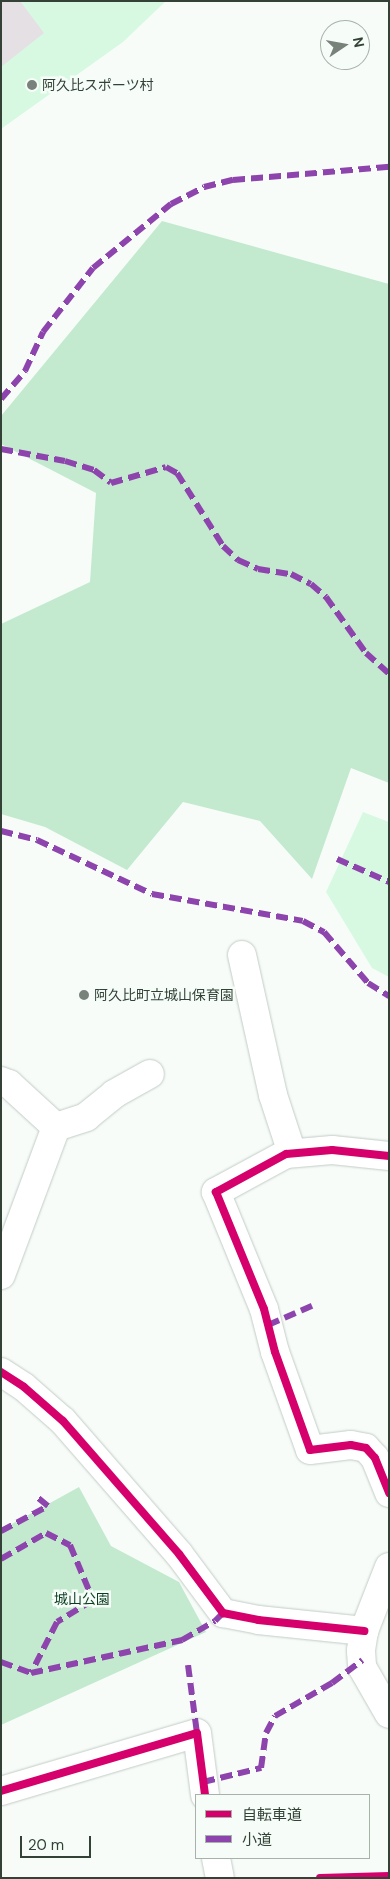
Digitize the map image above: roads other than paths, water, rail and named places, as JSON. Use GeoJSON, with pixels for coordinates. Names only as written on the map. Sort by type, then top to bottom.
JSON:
{"type":"FeatureCollection","features":[{"type":"Feature","properties":{"kind":"street"},"geometry":{"type":"LineString","coordinates":[[242,955],[273,1095],[292,1153]]}},
{"type":"Feature","properties":{"kind":"street"},"geometry":{"type":"LineString","coordinates":[[56,1127],[86,1117],[114,1094],[150,1074]]}},
{"type":"Feature","properties":{"kind":"street"},"geometry":{"type":"LineString","coordinates":[[1,1081],[9,1084],[56,1127]]}},
{"type":"Feature","properties":{"kind":"street"},"geometry":{"type":"LineString","coordinates":[[1,1275],[56,1127]]}},
{"type":"Feature","properties":{"kind":"street"},"geometry":{"type":"LineString","coordinates":[[389,1156],[332,1150],[292,1153],[216,1192],[264,1309],[275,1352],[310,1450],[351,1445],[366,1448],[374,1458],[389,1493]]}},
{"type":"Feature","properties":{"kind":"street"},"geometry":{"type":"LineString","coordinates":[[1,1372],[24,1387],[63,1421],[179,1554],[223,1613],[258,1620],[374,1621]]}},
{"type":"Feature","properties":{"kind":"street"},"geometry":{"type":"LineString","coordinates":[[389,1567],[362,1667],[389,1714]]}},
{"type":"Feature","properties":{"kind":"street"},"geometry":{"type":"LineString","coordinates":[[1,1791],[197,1733],[205,1794]]}},
{"type":"Feature","properties":{"kind":"street"},"geometry":{"type":"LineString","coordinates":[[216,1859],[220,1878]]}},
{"type":"Feature","properties":{"kind":"place","name":"阿久比スポーツ村"},"geometry":{"type":"Point","coordinates":[32,85]}},
{"type":"Feature","properties":{"kind":"place","name":"阿久比町立城山保育園"},"geometry":{"type":"Point","coordinates":[84,995]}},
{"type":"Feature","properties":{"kind":"park label","name":"城山公園"},"geometry":{"type":"Point","coordinates":[82,1599]}}]}
